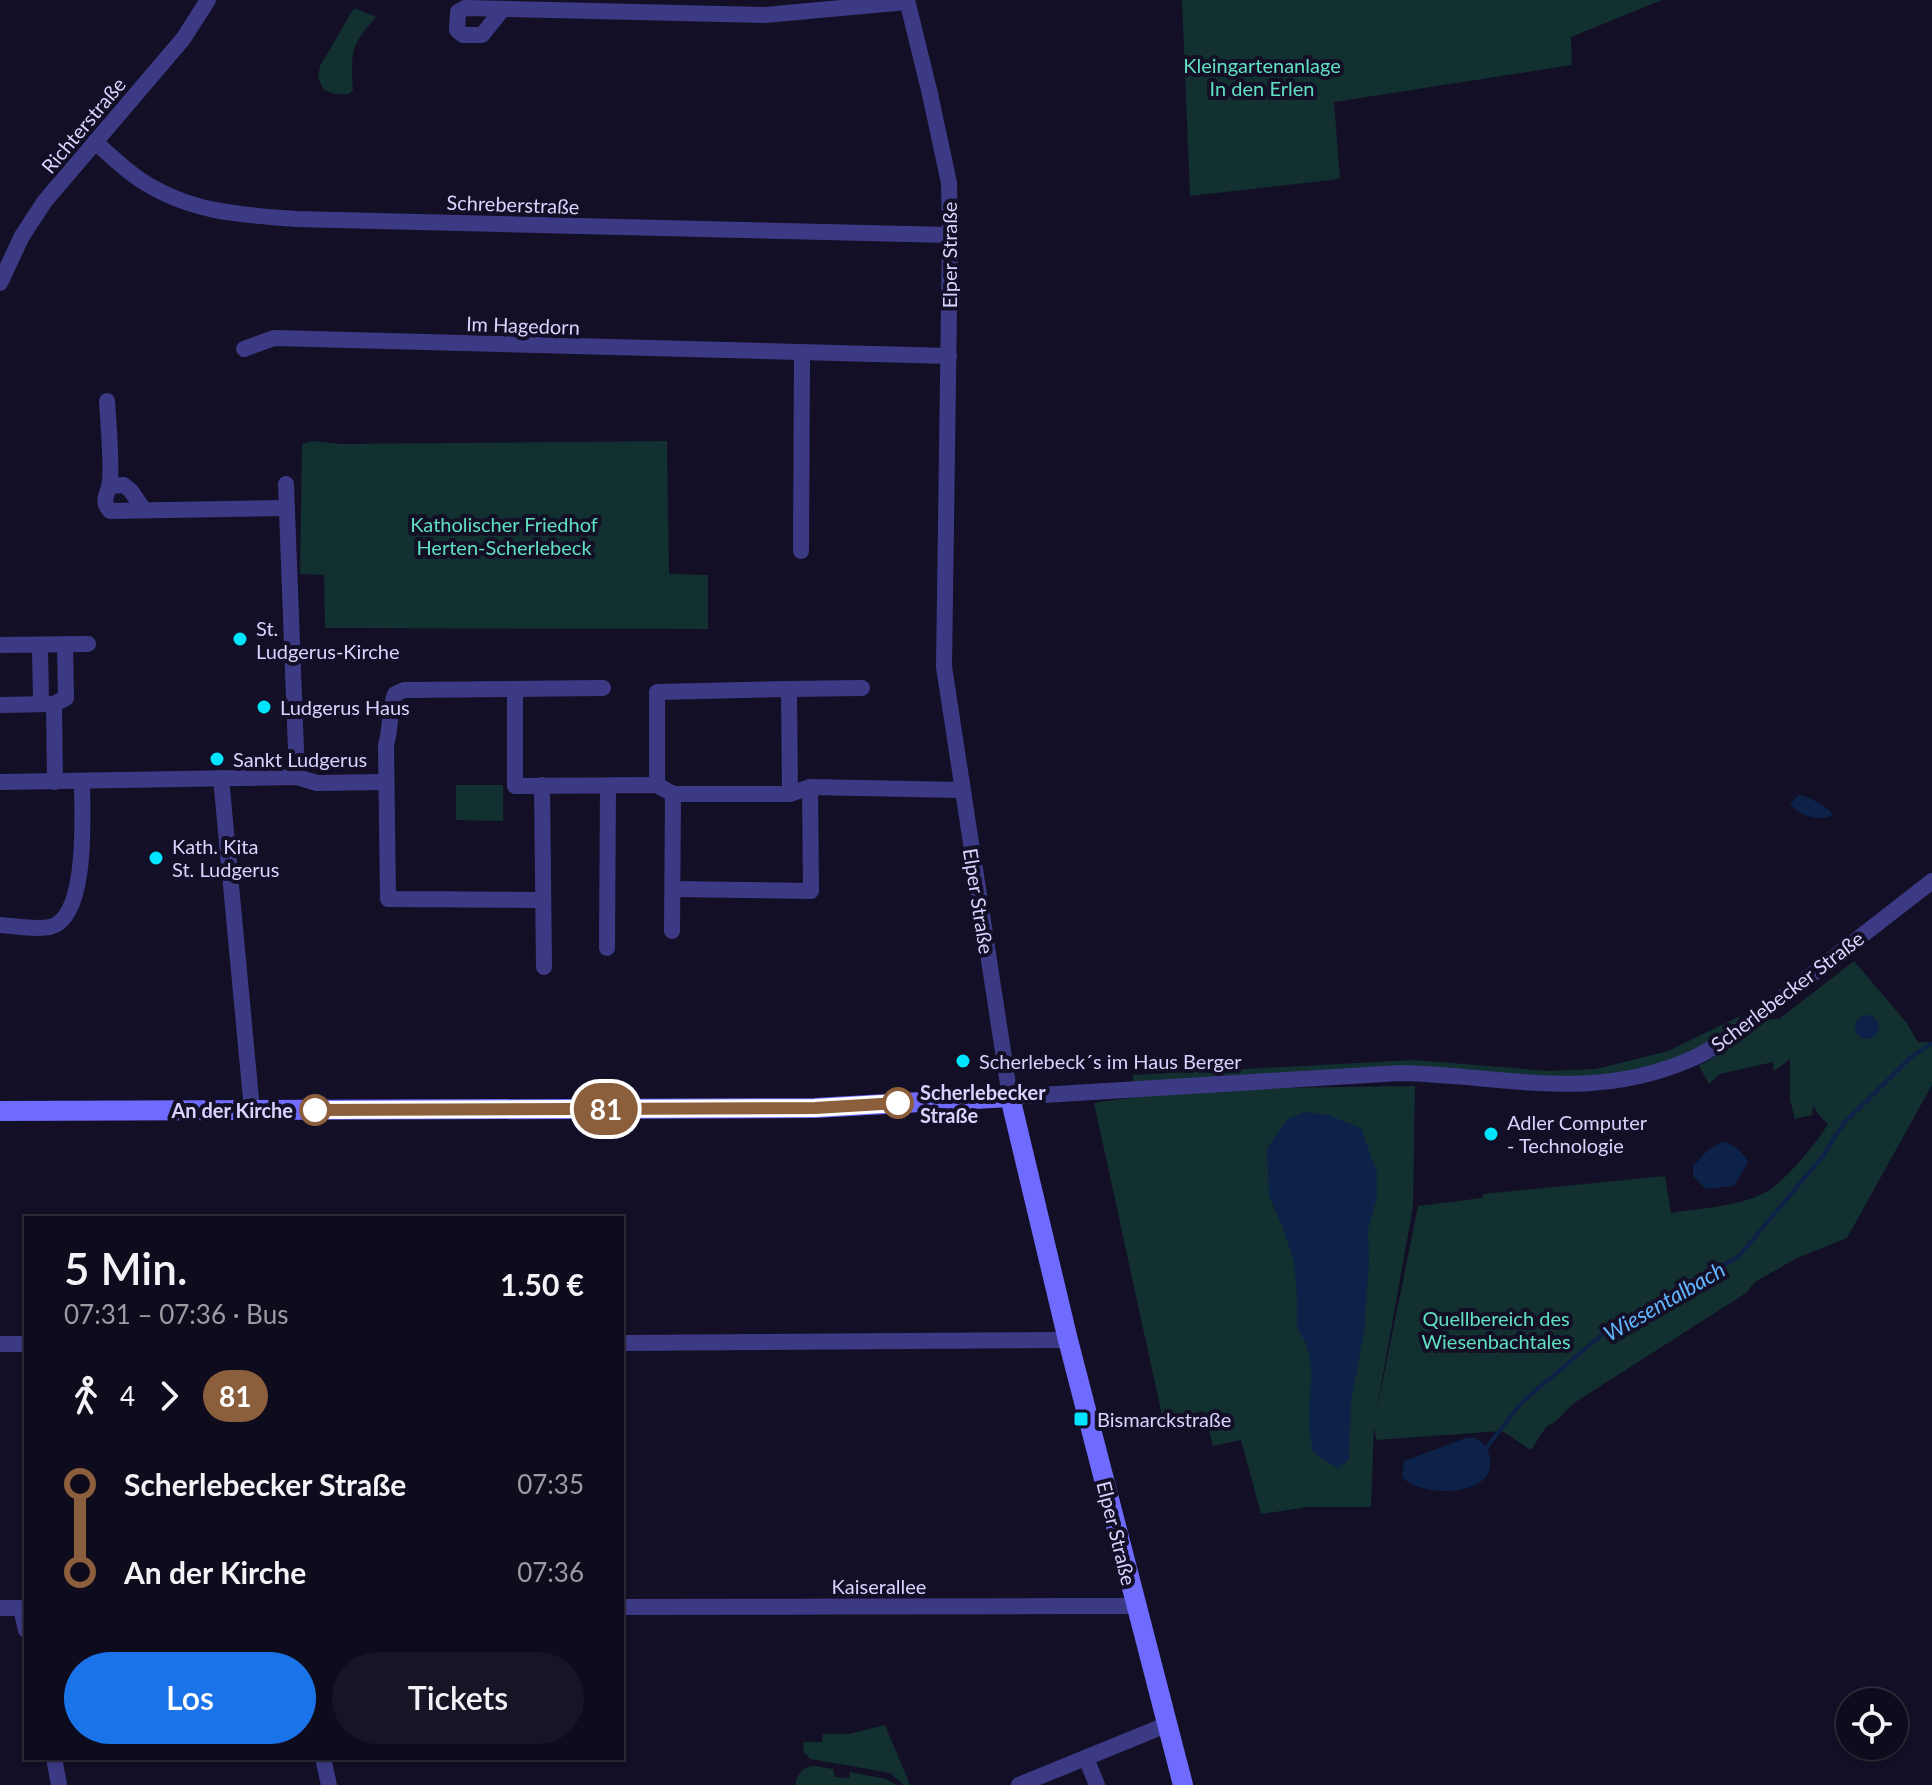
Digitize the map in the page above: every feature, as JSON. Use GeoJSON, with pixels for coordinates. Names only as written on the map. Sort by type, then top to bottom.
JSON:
{"type":"FeatureCollection","features":[{"type":"Feature","properties":{"kind":"street","name":"Richterstraße"},"geometry":{"type":"LineString","coordinates":[[0,283],[34,217],[183,39],[208,0]]}},
{"type":"Feature","properties":{"kind":"street"},"geometry":{"type":"LineString","coordinates":[[503,9],[765,15],[907,1]]}},
{"type":"Feature","properties":{"kind":"street","name":"Elper Straße"},"geometry":{"type":"LineString","coordinates":[[907,1],[946,168],[950,235],[944,667],[961,790],[1010,1097],[1068,1340],[1183,1785]]}},
{"type":"Feature","properties":{"kind":"street","name":"Schreberstraße"},"geometry":{"type":"LineString","coordinates":[[95,142],[137,178],[166,195],[227,214],[296,219],[950,235]]}},
{"type":"Feature","properties":{"kind":"street","name":"Im Hagedorn"},"geometry":{"type":"LineString","coordinates":[[244,349],[274,338],[949,356]]}},
{"type":"Feature","properties":{"kind":"street"},"geometry":{"type":"LineString","coordinates":[[801,551],[802,352]]}},
{"type":"Feature","properties":{"kind":"street"},"geometry":{"type":"LineString","coordinates":[[107,401],[110,486],[105,501],[110,511],[286,508]]}},
{"type":"Feature","properties":{"kind":"street"},"geometry":{"type":"LineString","coordinates":[[286,484],[297,777]]}},
{"type":"Feature","properties":{"kind":"street"},"geometry":{"type":"LineString","coordinates":[[110,486],[124,485],[144,510]]}},
{"type":"Feature","properties":{"kind":"street"},"geometry":{"type":"LineString","coordinates":[[0,705],[47,704],[66,698],[65,644]]}},
{"type":"Feature","properties":{"kind":"street"},"geometry":{"type":"LineString","coordinates":[[0,645],[88,644]]}},
{"type":"Feature","properties":{"kind":"street"},"geometry":{"type":"LineString","coordinates":[[40,645],[55,782]]}},
{"type":"Feature","properties":{"kind":"street"},"geometry":{"type":"LineString","coordinates":[[543,900],[388,899],[386,745],[395,694],[404,690],[603,688]]}},
{"type":"Feature","properties":{"kind":"street"},"geometry":{"type":"LineString","coordinates":[[657,785],[657,692],[862,688]]}},
{"type":"Feature","properties":{"kind":"street"},"geometry":{"type":"LineString","coordinates":[[789,689],[790,794]]}},
{"type":"Feature","properties":{"kind":"street"},"geometry":{"type":"LineString","coordinates":[[515,690],[515,786],[657,785],[673,794],[790,794],[810,787],[961,790]]}},
{"type":"Feature","properties":{"kind":"street"},"geometry":{"type":"LineString","coordinates":[[0,782],[297,777],[317,783],[386,782]]}},
{"type":"Feature","properties":{"kind":"street"},"geometry":{"type":"LineString","coordinates":[[221,778],[252,1110]]}},
{"type":"Feature","properties":{"kind":"street"},"geometry":{"type":"LineString","coordinates":[[0,925],[51,927],[65,919],[73,904],[82,844],[82,781]]}},
{"type":"Feature","properties":{"kind":"street"},"geometry":{"type":"LineString","coordinates":[[542,785],[544,967]]}},
{"type":"Feature","properties":{"kind":"street"},"geometry":{"type":"LineString","coordinates":[[607,948],[608,786]]}},
{"type":"Feature","properties":{"kind":"street"},"geometry":{"type":"LineString","coordinates":[[673,889],[811,891],[810,787]]}},
{"type":"Feature","properties":{"kind":"street"},"geometry":{"type":"LineString","coordinates":[[672,931],[673,794]]}},
{"type":"Feature","properties":{"kind":"street","name":"Scherlebecker Straße"},"geometry":{"type":"LineString","coordinates":[[0,1111],[815,1108],[1400,1073],[1592,1085],[1629,1079],[1692,1059],[1719,1043],[1747,1025],[1932,881]]}},
{"type":"Feature","properties":{"kind":"street"},"geometry":{"type":"LineString","coordinates":[[624,1343],[1068,1340]]}},
{"type":"Feature","properties":{"kind":"street"},"geometry":{"type":"LineString","coordinates":[[0,1344],[24,1344]]}},
{"type":"Feature","properties":{"kind":"street","name":"Kaiserallee"},"geometry":{"type":"LineString","coordinates":[[624,1607],[1135,1606]]}},
{"type":"Feature","properties":{"kind":"street"},"geometry":{"type":"LineString","coordinates":[[0,1608],[24,1608]]}},
{"type":"Feature","properties":{"kind":"street"},"geometry":{"type":"LineString","coordinates":[[1026,1784],[1166,1725]]}},
{"type":"Feature","properties":{"kind":"street"},"geometry":{"type":"LineString","coordinates":[[1086,1758],[1097,1785]]}},
{"type":"Feature","properties":{"kind":"street"},"geometry":{"type":"LineString","coordinates":[[54,1760],[59,1785]]}},
{"type":"Feature","properties":{"kind":"street"},"geometry":{"type":"LineString","coordinates":[[323,1760],[329,1785]]}},
{"type":"Feature","properties":{"kind":"green space","name":"Kleingartenanlage In den Erlen"},"geometry":{"type":"Polygon","coordinates":[[[1182,0],[1662,0],[1571,37],[1572,65],[1334,102],[1340,179],[1190,196],[1182,0]]]}},
{"type":"Feature","properties":{"kind":"green space"},"geometry":{"type":"Polygon","coordinates":[[[354,8],[376,17],[361,35],[354,50],[353,90],[349,94],[335,94],[324,90],[318,78],[320,66],[354,8]]]}},
{"type":"Feature","properties":{"kind":"green space","name":"Katholischer Friedhof Herten-Scherlebeck"},"geometry":{"type":"Polygon","coordinates":[[[313,441],[341,444],[667,441],[669,574],[708,575],[708,629],[325,628],[324,575],[300,574],[302,444],[313,441]]]}},
{"type":"Feature","properties":{"kind":"green space"},"geometry":{"type":"Polygon","coordinates":[[[456,785],[503,785],[503,821],[456,820],[456,785]]]}},
{"type":"Feature","properties":{"kind":"green space","name":"Quellbereich des Wiesenbachtales"},"geometry":{"type":"Polygon","coordinates":[[[1854,961],[1906,1022],[1918,1042],[1932,1042],[1932,1085],[1847,1238],[1795,1259],[1755,1282],[1746,1293],[1574,1403],[1546,1427],[1531,1450],[1502,1431],[1376,1440],[1374,1426],[1371,1507],[1308,1507],[1261,1514],[1241,1440],[1213,1446],[1204,1411],[1163,1420],[1094,1103],[1174,1093],[1415,1086],[1413,1207],[1375,1419],[1418,1206],[1482,1198],[1483,1194],[1665,1176],[1671,1213],[1730,1204],[1764,1193],[1799,1162],[1828,1124],[1813,1105],[1812,1115],[1795,1119],[1790,1100],[1790,1059],[1774,1071],[1773,1062],[1720,1074],[1709,1084],[1699,1066],[1739,1042],[1767,1019],[1779,1019],[1854,961]]]}},
{"type":"Feature","properties":{"kind":"green space"},"geometry":{"type":"Polygon","coordinates":[[[1740,1016],[1739,1023],[1708,1045],[1666,1062],[1606,1078],[1133,1084],[1133,1075],[1414,1060],[1550,1071],[1596,1069],[1668,1051],[1740,1016]]]}},
{"type":"Feature","properties":{"kind":"green space"},"geometry":{"type":"Polygon","coordinates":[[[885,1725],[910,1785],[904,1785],[890,1773],[811,1759],[804,1753],[803,1742],[822,1742],[823,1734],[849,1734],[885,1725]]]}},
{"type":"Feature","properties":{"kind":"green space"},"geometry":{"type":"Polygon","coordinates":[[[815,1766],[833,1769],[835,1777],[849,1778],[850,1772],[886,1779],[897,1785],[795,1785],[801,1771],[815,1766]]]}},
{"type":"Feature","properties":{"kind":"water"},"geometry":{"type":"Polygon","coordinates":[[[1798,795],[1818,802],[1833,815],[1816,818],[1799,812],[1790,804],[1798,795]]]}},
{"type":"Feature","properties":{"kind":"water"},"geometry":{"type":"Polygon","coordinates":[[[1867,1015],[1875,1019],[1879,1027],[1875,1035],[1867,1039],[1859,1035],[1855,1027],[1859,1019],[1867,1015]]]}},
{"type":"Feature","properties":{"kind":"water"},"geometry":{"type":"Polygon","coordinates":[[[1305,1112],[1328,1115],[1361,1128],[1377,1173],[1377,1198],[1368,1229],[1364,1333],[1351,1402],[1349,1459],[1338,1469],[1313,1452],[1309,1424],[1310,1359],[1297,1329],[1294,1262],[1269,1196],[1267,1148],[1289,1118],[1305,1112]]]}},
{"type":"Feature","properties":{"kind":"water"},"geometry":{"type":"Polygon","coordinates":[[[1721,1142],[1737,1148],[1748,1162],[1734,1186],[1706,1189],[1693,1176],[1693,1166],[1721,1142]]]}},
{"type":"Feature","properties":{"kind":"water"},"geometry":{"type":"Polygon","coordinates":[[[1466,1438],[1476,1438],[1489,1452],[1489,1472],[1481,1482],[1469,1488],[1439,1491],[1411,1484],[1402,1477],[1404,1461],[1466,1438]]]}},
{"type":"Feature","properties":{"kind":"waterway","name":"Wiesentalbach"},"geometry":{"type":"LineString","coordinates":[[1487,1447],[1522,1402],[1610,1328],[1738,1257],[1823,1156],[1843,1124],[1911,1057],[1932,1043]]}},
{"type":"Feature","properties":{"kind":"bus line","name":"81"},"geometry":{"type":"LineString","coordinates":[[315,1110],[815,1108],[898,1103]]}},
{"type":"Feature","properties":{"kind":"place","name":"St. Ludgerus-Kirche"},"geometry":{"type":"Point","coordinates":[240,639]}},
{"type":"Feature","properties":{"kind":"place","name":"Ludgerus Haus"},"geometry":{"type":"Point","coordinates":[264,707]}},
{"type":"Feature","properties":{"kind":"place","name":"Sankt Ludgerus"},"geometry":{"type":"Point","coordinates":[217,759]}},
{"type":"Feature","properties":{"kind":"place","name":"Kath. Kita St. Ludgerus"},"geometry":{"type":"Point","coordinates":[156,858]}},
{"type":"Feature","properties":{"kind":"place","name":"Scherlebeck´s im Haus Berger"},"geometry":{"type":"Point","coordinates":[963,1061]}},
{"type":"Feature","properties":{"kind":"place","name":"Scherlebecker Straße"},"geometry":{"type":"Point","coordinates":[898,1103]}},
{"type":"Feature","properties":{"kind":"place","name":"An der Kirche"},"geometry":{"type":"Point","coordinates":[315,1110]}},
{"type":"Feature","properties":{"kind":"place","name":"Adler Computer - Technologie"},"geometry":{"type":"Point","coordinates":[1491,1134]}},
{"type":"Feature","properties":{"kind":"place","name":"Bismarckstraße"},"geometry":{"type":"Point","coordinates":[1081,1419]}}]}
